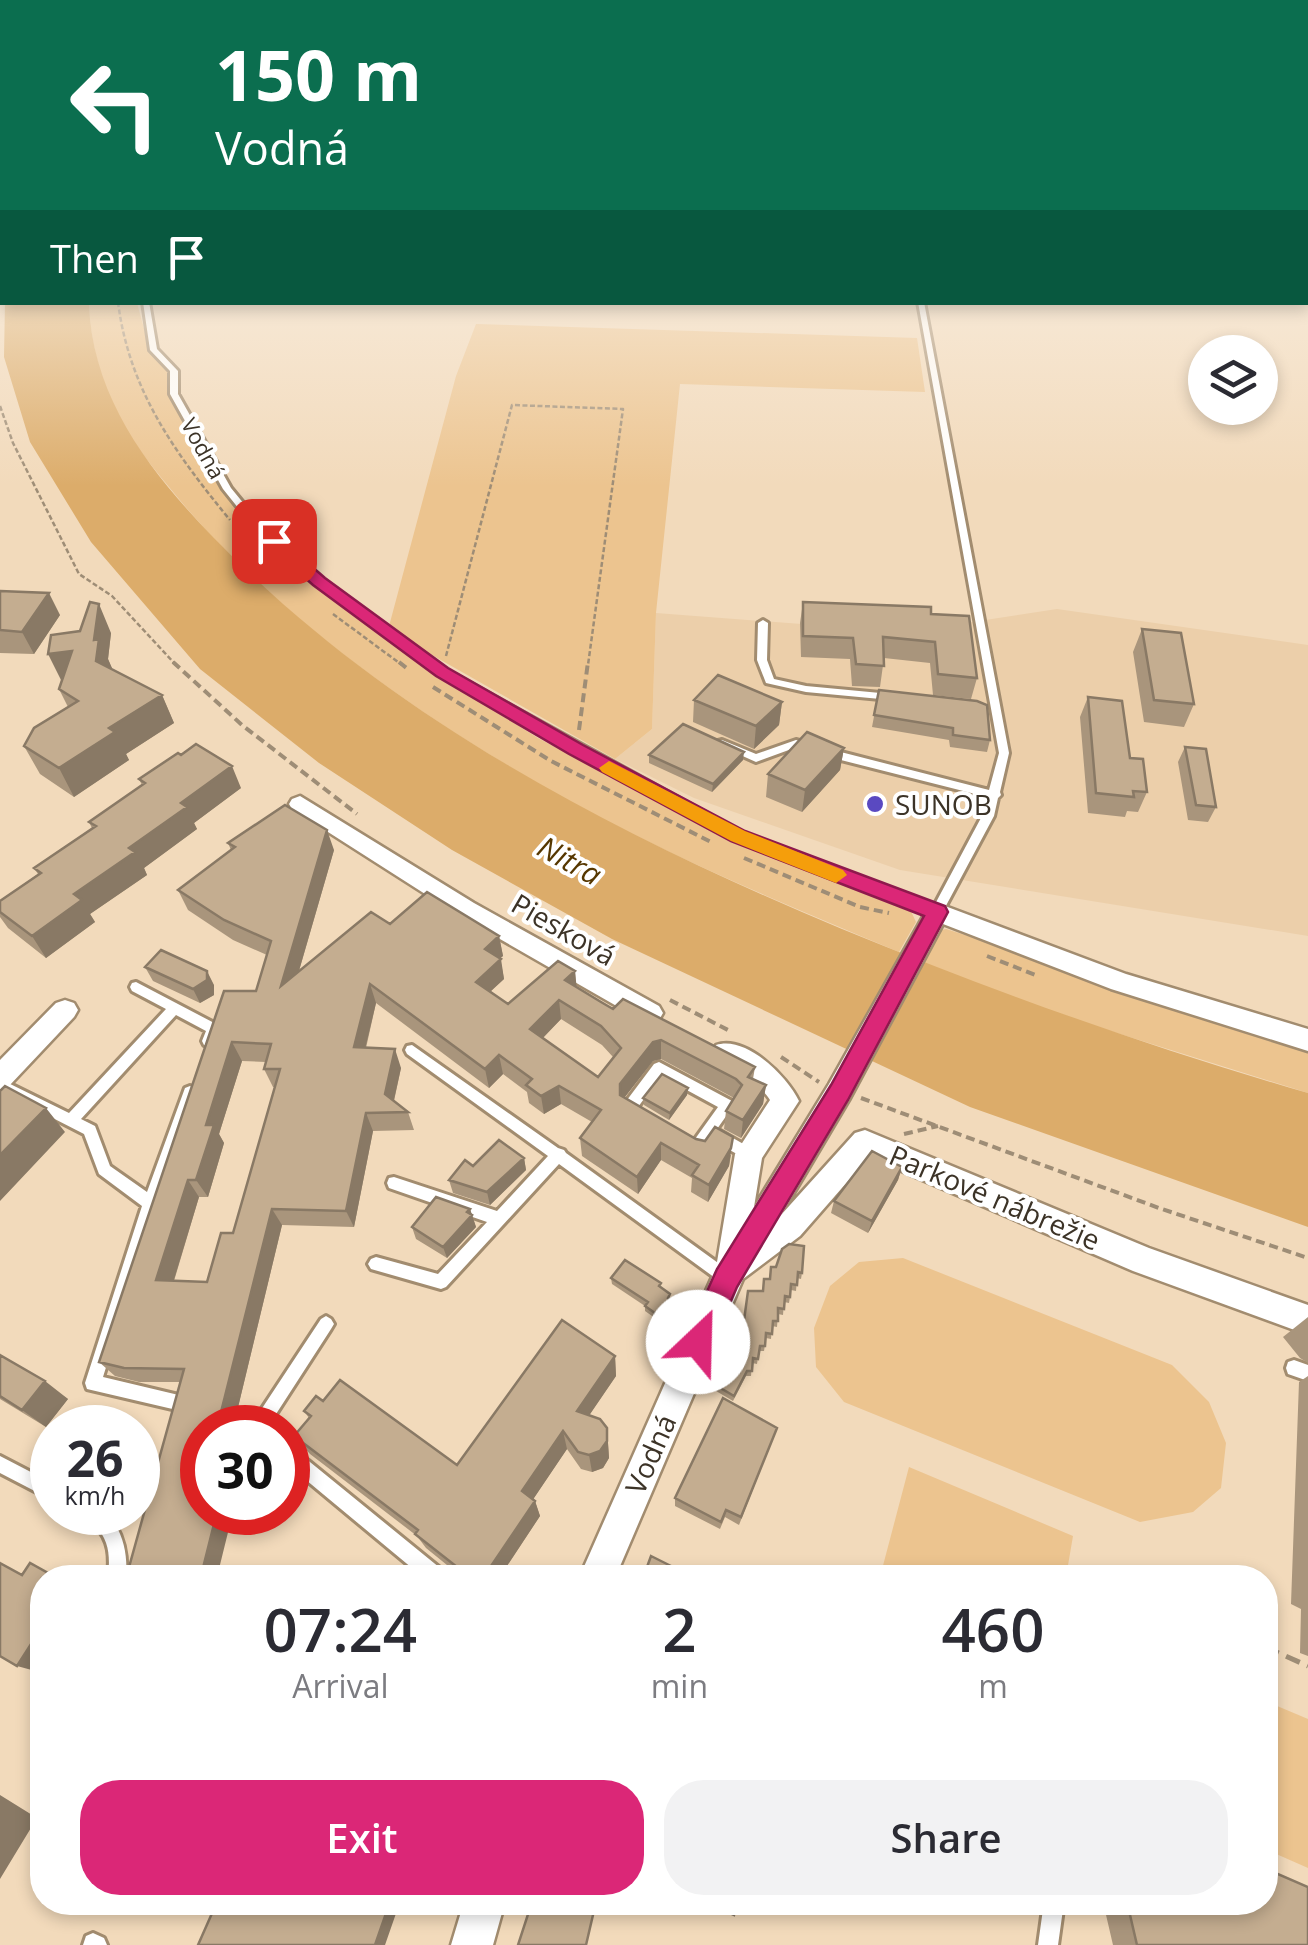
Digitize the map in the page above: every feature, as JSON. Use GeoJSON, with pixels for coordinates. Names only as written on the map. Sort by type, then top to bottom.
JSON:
{"type":"FeatureCollection","features":[{"type":"Feature","properties":{"kind":"street","name":"Piesková"},"geometry":{"type":"LineString","coordinates":[[300,804],[466,910],[666,1010]]}},
{"type":"Feature","properties":{"kind":"street","name":"Vodná"},"geometry":{"type":"LineString","coordinates":[[603,1565],[727,1278],[843,1085],[937,912]]}},
{"type":"Feature","properties":{"kind":"street"},"geometry":{"type":"LineString","coordinates":[[937,912],[1120,982],[1308,1040]]}},
{"type":"Feature","properties":{"kind":"street"},"geometry":{"type":"LineString","coordinates":[[0,1081],[65,1010]]}},
{"type":"Feature","properties":{"kind":"street"},"geometry":{"type":"LineString","coordinates":[[700,1040],[770,1077],[786,1101],[749,1154],[727,1278]]}},
{"type":"Feature","properties":{"kind":"street","name":"Parkové nábrežie"},"geometry":{"type":"LineString","coordinates":[[727,1278],[790,1226],[865,1142],[1144,1261],[1308,1320]]}},
{"type":"Feature","properties":{"kind":"street"},"geometry":{"type":"LineString","coordinates":[[472,1945],[481,1915]]}},
{"type":"Feature","properties":{"kind":"lane","name":"Vodná"},"geometry":{"type":"LineString","coordinates":[[146,305],[154,350],[174,371],[174,394],[236,501],[319,582],[442,672],[576,750],[738,836],[937,912],[996,795],[1004,753],[921,305]]}},
{"type":"Feature","properties":{"kind":"lane"},"geometry":{"type":"LineString","coordinates":[[763,623],[762,660],[770,681],[806,689],[906,698]]}},
{"type":"Feature","properties":{"kind":"lane"},"geometry":{"type":"LineString","coordinates":[[980,707],[998,709]]}},
{"type":"Feature","properties":{"kind":"lane"},"geometry":{"type":"LineString","coordinates":[[711,738],[756,758],[796,742],[996,795]]}},
{"type":"Feature","properties":{"kind":"lane"},"geometry":{"type":"LineString","coordinates":[[136,987],[214,1029],[201,1064]]}},
{"type":"Feature","properties":{"kind":"lane"},"geometry":{"type":"LineString","coordinates":[[71,1120],[174,1008]]}},
{"type":"Feature","properties":{"kind":"lane"},"geometry":{"type":"LineString","coordinates":[[412,1050],[727,1278]]}},
{"type":"Feature","properties":{"kind":"lane"},"geometry":{"type":"LineString","coordinates":[[646,1118],[628,1108],[659,1068],[727,1105],[697,1147],[680,1137]]}},
{"type":"Feature","properties":{"kind":"lane"},"geometry":{"type":"LineString","coordinates":[[0,1081],[90,1130],[104,1170],[150,1203]]}},
{"type":"Feature","properties":{"kind":"lane"},"geometry":{"type":"LineString","coordinates":[[181,1403],[92,1383],[194,1081]]}},
{"type":"Feature","properties":{"kind":"lane"},"geometry":{"type":"LineString","coordinates":[[708,1131],[749,1154]]}},
{"type":"Feature","properties":{"kind":"lane"},"geometry":{"type":"LineString","coordinates":[[376,1264],[441,1282],[559,1154]]}},
{"type":"Feature","properties":{"kind":"lane"},"geometry":{"type":"LineString","coordinates":[[394,1183],[499,1219]]}},
{"type":"Feature","properties":{"kind":"lane"},"geometry":{"type":"LineString","coordinates":[[272,1405],[326,1324]]}},
{"type":"Feature","properties":{"kind":"lane"},"geometry":{"type":"LineString","coordinates":[[0,1464],[30,1480]]}},
{"type":"Feature","properties":{"kind":"lane"},"geometry":{"type":"LineString","coordinates":[[310,1473],[423,1565]]}},
{"type":"Feature","properties":{"kind":"lane"},"geometry":{"type":"LineString","coordinates":[[111,1535],[120,1554],[119,1565]]}},
{"type":"Feature","properties":{"kind":"lane"},"geometry":{"type":"LineString","coordinates":[[1048,1945],[1052,1915]]}},
{"type":"Feature","properties":{"kind":"path"},"geometry":{"type":"LineString","coordinates":[[119,305],[131,374],[157,426],[190,470]]}},
{"type":"Feature","properties":{"kind":"path"},"geometry":{"type":"LineString","coordinates":[[442,672],[512,405],[624,409],[576,750]]}},
{"type":"Feature","properties":{"kind":"path"},"geometry":{"type":"LineString","coordinates":[[0,406],[13,444],[79,574],[112,596],[164,652],[242,724],[370,823]]}},
{"type":"Feature","properties":{"kind":"path"},"geometry":{"type":"LineString","coordinates":[[666,1010],[736,1033]]}},
{"type":"Feature","properties":{"kind":"path"},"geometry":{"type":"LineString","coordinates":[[770,1051],[843,1085],[1308,1258]]}},
{"type":"Feature","properties":{"kind":"path"},"geometry":{"type":"LineString","coordinates":[[1278,1653],[1308,1666]]}},
{"type":"Feature","properties":{"kind":"shaded area"},"geometry":{"type":"Polygon","coordinates":[[[89,305],[138,305],[151,354],[169,370],[174,404],[226,495],[282,556],[356,616],[435,674],[538,738],[762,853],[909,907],[916,922],[899,952],[717,874],[584,809],[440,723],[341,652],[249,574],[161,478],[119,416],[103,381],[89,305]]]}},
{"type":"Feature","properties":{"kind":"shaded area"},"geometry":{"type":"Polygon","coordinates":[[[476,324],[917,338],[925,392],[680,384],[656,613],[652,729],[615,759],[388,630],[456,376],[476,324]]]}},
{"type":"Feature","properties":{"kind":"shaded area"},"geometry":{"type":"Polygon","coordinates":[[[1057,609],[1308,645],[1308,936],[900,870],[694,798],[615,759],[652,729],[656,613],[907,632],[1057,609]]]}},
{"type":"Feature","properties":{"kind":"shaded area"},"geometry":{"type":"Polygon","coordinates":[[[946,929],[1308,1043],[1308,1093],[1069,1018],[921,962],[937,931],[946,929]]]}},
{"type":"Feature","properties":{"kind":"shaded area"},"geometry":{"type":"Polygon","coordinates":[[[903,1258],[1172,1365],[1209,1402],[1226,1443],[1221,1488],[1193,1512],[1140,1522],[844,1402],[816,1367],[814,1328],[830,1286],[859,1262],[903,1258]]]}},
{"type":"Feature","properties":{"kind":"shaded area"},"geometry":{"type":"Polygon","coordinates":[[[909,1467],[1073,1536],[1068,1565],[883,1565],[909,1467]]]}},
{"type":"Feature","properties":{"kind":"shaded area"},"geometry":{"type":"Polygon","coordinates":[[[1278,1706],[1308,1719],[1308,1868],[1278,1855],[1278,1706]]]}},
{"type":"Feature","properties":{"kind":"water","name":"Nitra"},"geometry":{"type":"Polygon","coordinates":[[[5,305],[89,305],[101,371],[113,402],[147,460],[214,538],[281,602],[353,661],[429,715],[589,811],[757,892],[957,975],[1190,1057],[1308,1093],[1308,1227],[970,1107],[612,939],[452,850],[319,763],[200,669],[91,542],[30,442],[4,357],[5,305]]]}},
{"type":"Feature","properties":{"kind":"building"},"geometry":{"type":"Polygon","coordinates":[[[0,591],[49,593],[22,632],[0,630],[0,591]]]}},
{"type":"Feature","properties":{"kind":"building"},"geometry":{"type":"Polygon","coordinates":[[[90,602],[99,604],[94,640],[99,639],[96,661],[162,695],[109,728],[115,732],[59,768],[24,746],[34,728],[78,701],[59,689],[72,651],[48,654],[51,635],[80,631],[90,602]]]}},
{"type":"Feature","properties":{"kind":"building"},"geometry":{"type":"Polygon","coordinates":[[[803,602],[931,607],[931,614],[969,616],[977,678],[938,674],[935,642],[883,637],[884,666],[856,664],[853,638],[803,636],[803,602]]]}},
{"type":"Feature","properties":{"kind":"building"},"geometry":{"type":"Polygon","coordinates":[[[1142,629],[1181,633],[1194,704],[1154,700],[1142,629]]]}},
{"type":"Feature","properties":{"kind":"building"},"geometry":{"type":"Polygon","coordinates":[[[718,675],[782,702],[756,726],[694,700],[718,675]]]}},
{"type":"Feature","properties":{"kind":"building"},"geometry":{"type":"Polygon","coordinates":[[[879,690],[987,705],[990,740],[953,735],[953,728],[874,715],[879,690]]]}},
{"type":"Feature","properties":{"kind":"building"},"geometry":{"type":"Polygon","coordinates":[[[1088,697],[1122,701],[1130,758],[1143,759],[1147,792],[1133,791],[1134,797],[1096,793],[1088,697]]]}},
{"type":"Feature","properties":{"kind":"building"},"geometry":{"type":"Polygon","coordinates":[[[683,724],[744,752],[713,784],[649,755],[683,724]]]}},
{"type":"Feature","properties":{"kind":"building"},"geometry":{"type":"Polygon","coordinates":[[[807,732],[844,748],[805,790],[768,774],[807,732]]]}},
{"type":"Feature","properties":{"kind":"building"},"geometry":{"type":"Polygon","coordinates":[[[196,744],[232,766],[181,803],[187,807],[129,848],[135,852],[74,894],[82,900],[32,936],[0,912],[0,901],[41,873],[34,868],[96,826],[89,822],[145,783],[139,779],[196,744]]]}},
{"type":"Feature","properties":{"kind":"building"},"geometry":{"type":"Polygon","coordinates":[[[1185,747],[1206,749],[1216,807],[1196,805],[1185,747]]]}},
{"type":"Feature","properties":{"kind":"building"},"geometry":{"type":"Polygon","coordinates":[[[285,805],[327,830],[281,986],[371,912],[390,924],[427,892],[499,936],[485,949],[501,959],[476,982],[508,1004],[558,961],[575,971],[565,980],[601,1002],[613,1009],[623,999],[755,1067],[748,1077],[766,1085],[743,1120],[726,1111],[742,1085],[736,1079],[661,1040],[653,1042],[620,1084],[620,1095],[696,1139],[705,1141],[715,1127],[733,1137],[731,1148],[709,1185],[692,1175],[699,1165],[661,1143],[637,1177],[580,1138],[601,1110],[559,1086],[541,1096],[526,1085],[532,1079],[499,1055],[485,1069],[370,984],[354,1047],[395,1049],[385,1094],[408,1112],[366,1113],[346,1211],[272,1209],[223,1405],[180,1405],[180,1535],[211,1535],[204,1565],[130,1565],[138,1535],[160,1535],[160,1455],[184,1369],[124,1368],[99,1362],[224,991],[256,991],[271,941],[224,920],[178,890],[235,847],[228,843],[285,805]],[[559,1000],[530,1029],[598,1077],[621,1048],[601,1026],[559,1000]],[[232,1042],[206,1125],[214,1125],[196,1180],[188,1180],[156,1280],[207,1282],[221,1233],[233,1233],[280,1069],[264,1069],[271,1044],[232,1042]]]}},
{"type":"Feature","properties":{"kind":"building"},"geometry":{"type":"Polygon","coordinates":[[[161,950],[207,971],[207,980],[193,989],[145,967],[161,950]]]}},
{"type":"Feature","properties":{"kind":"building"},"geometry":{"type":"Polygon","coordinates":[[[662,1074],[688,1088],[670,1113],[643,1098],[662,1074]]]}},
{"type":"Feature","properties":{"kind":"building"},"geometry":{"type":"Polygon","coordinates":[[[5,1086],[46,1108],[0,1155],[0,1091],[5,1086]]]}},
{"type":"Feature","properties":{"kind":"building"},"geometry":{"type":"Polygon","coordinates":[[[499,1140],[524,1158],[487,1192],[449,1180],[465,1160],[473,1166],[499,1140]]]}},
{"type":"Feature","properties":{"kind":"building"},"geometry":{"type":"Polygon","coordinates":[[[872,1151],[902,1167],[872,1221],[834,1201],[872,1151]]]}},
{"type":"Feature","properties":{"kind":"building"},"geometry":{"type":"Polygon","coordinates":[[[436,1197],[470,1209],[467,1212],[472,1215],[443,1247],[412,1227],[436,1197]]]}},
{"type":"Feature","properties":{"kind":"building"},"geometry":{"type":"Polygon","coordinates":[[[789,1244],[804,1246],[802,1273],[798,1272],[797,1285],[791,1284],[790,1297],[785,1296],[784,1309],[778,1308],[778,1321],[773,1321],[772,1334],[766,1333],[765,1346],[760,1346],[758,1359],[753,1358],[752,1371],[747,1371],[734,1396],[712,1383],[725,1352],[730,1353],[731,1340],[737,1340],[739,1327],[743,1328],[748,1291],[763,1291],[764,1279],[770,1279],[771,1267],[776,1267],[782,1249],[789,1244]]]}},
{"type":"Feature","properties":{"kind":"building"},"geometry":{"type":"Polygon","coordinates":[[[625,1260],[661,1283],[659,1286],[670,1294],[668,1298],[681,1306],[669,1323],[645,1306],[648,1302],[611,1278],[625,1260]]]}},
{"type":"Feature","properties":{"kind":"building"},"geometry":{"type":"Polygon","coordinates":[[[562,1320],[615,1356],[577,1411],[600,1419],[607,1428],[607,1441],[600,1451],[589,1455],[578,1452],[563,1431],[522,1491],[535,1501],[492,1565],[454,1565],[415,1534],[418,1530],[310,1448],[309,1405],[316,1396],[323,1401],[340,1380],[457,1465],[562,1320]]]}},
{"type":"Feature","properties":{"kind":"building"},"geometry":{"type":"Polygon","coordinates":[[[0,1355],[45,1381],[22,1410],[0,1396],[0,1355]]]}},
{"type":"Feature","properties":{"kind":"building"},"geometry":{"type":"Polygon","coordinates":[[[723,1398],[777,1428],[741,1517],[726,1510],[721,1522],[675,1498],[723,1398]]]}},
{"type":"Feature","properties":{"kind":"building"},"geometry":{"type":"Polygon","coordinates":[[[651,1556],[669,1565],[648,1565],[651,1556]]]}},
{"type":"Feature","properties":{"kind":"building"},"geometry":{"type":"Polygon","coordinates":[[[0,1563],[22,1575],[30,1563],[34,1565],[30,1565],[30,1646],[17,1666],[0,1656],[0,1563]]]}},
{"type":"Feature","properties":{"kind":"building"},"geometry":{"type":"Polygon","coordinates":[[[1278,1874],[1308,1887],[1308,1945],[1137,1945],[1130,1915],[1278,1915],[1278,1874]]]}},
{"type":"Feature","properties":{"kind":"building"},"geometry":{"type":"Polygon","coordinates":[[[211,1915],[385,1915],[375,1945],[198,1945],[211,1915]]]}},
{"type":"Feature","properties":{"kind":"building"},"geometry":{"type":"Polygon","coordinates":[[[528,1915],[593,1915],[586,1945],[518,1945],[528,1915]]]}},
{"type":"Feature","properties":{"kind":"slow traffic"},"geometry":{"type":"LineString","coordinates":[[609,768],[738,836],[836,875]]}},
{"type":"Feature","properties":{"kind":"place","name":"SUNOB"},"geometry":{"type":"Point","coordinates":[875,804]}},
{"type":"Feature","properties":{"kind":"route"},"geometry":{"type":"LineString","coordinates":[[274,541],[319,582],[442,672],[576,750],[738,836],[937,912],[840,1092],[727,1278],[698,1342]]}}]}
